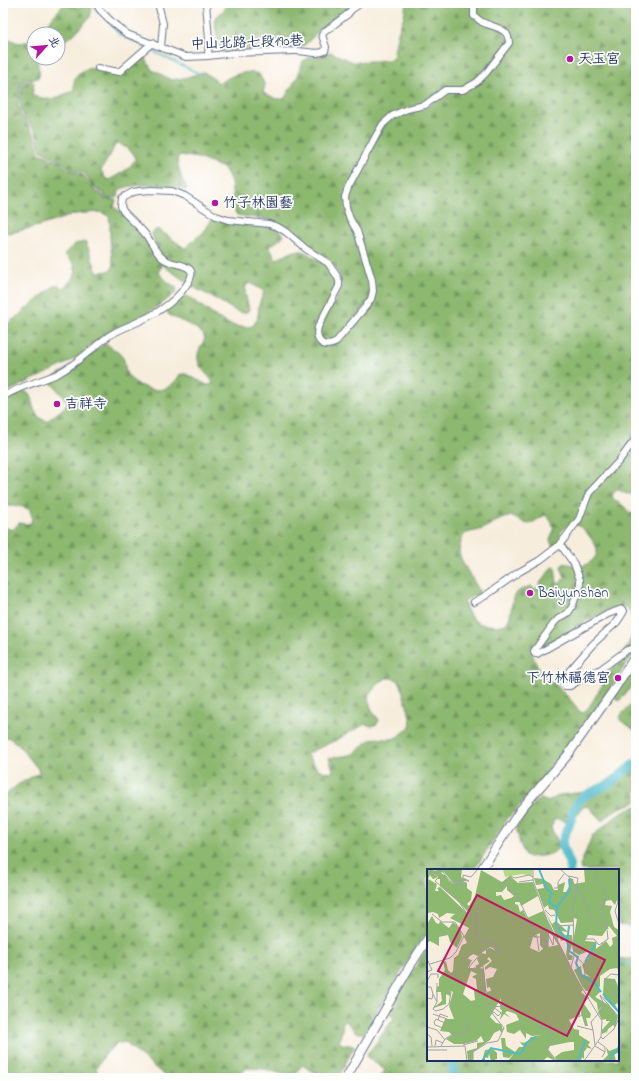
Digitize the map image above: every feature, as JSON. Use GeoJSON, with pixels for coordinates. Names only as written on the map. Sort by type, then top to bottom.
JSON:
{"type":"FeatureCollection","features":[{"type":"Feature","properties":{"kind":"main road"},"geometry":{"type":"LineString","coordinates":[[483,869],[521,809],[567,756],[609,697],[636,655]]}},
{"type":"Feature","properties":{"kind":"main road"},"geometry":{"type":"LineString","coordinates":[[346,1078],[410,966],[427,940]]}},
{"type":"Feature","properties":{"kind":"street","name":"中山北路七段190巷"},"geometry":{"type":"LineString","coordinates":[[96,3],[100,10],[127,34],[186,57],[302,50],[312,53],[323,52],[325,51],[326,47],[322,35],[324,32],[361,3]]}},
{"type":"Feature","properties":{"kind":"street"},"geometry":{"type":"LineString","coordinates":[[158,3],[163,24],[161,47]]}},
{"type":"Feature","properties":{"kind":"street"},"geometry":{"type":"LineString","coordinates":[[206,3],[209,40],[208,56]]}},
{"type":"Feature","properties":{"kind":"street"},"geometry":{"type":"LineString","coordinates":[[3,397],[9,393],[59,373],[80,360],[114,333],[155,313],[172,302],[186,286],[192,272],[190,269],[186,266],[165,260],[160,256],[147,236],[123,211],[121,206],[122,198],[133,192],[139,191],[172,191],[185,196],[216,216],[228,220],[269,224],[278,227],[306,249],[328,263],[337,276],[339,286],[318,327],[317,334],[319,340],[324,345],[334,343],[366,306],[371,299],[373,292],[372,280],[357,231],[350,220],[346,207],[345,197],[348,188],[382,124],[392,116],[407,109],[425,105],[445,90],[463,90],[477,82],[486,73],[509,43],[509,37],[504,30],[481,21],[474,16],[474,7],[478,3]]}},
{"type":"Feature","properties":{"kind":"street"},"geometry":{"type":"LineString","coordinates":[[98,68],[119,72],[152,43]]}},
{"type":"Feature","properties":{"kind":"street"},"geometry":{"type":"LineString","coordinates":[[474,602],[486,596],[519,572],[544,558],[560,544],[579,519],[589,493],[619,461],[636,438]]}},
{"type":"Feature","properties":{"kind":"street"},"geometry":{"type":"LineString","coordinates":[[560,544],[574,564],[580,580],[580,586],[572,607],[568,613],[554,623],[534,650],[535,654],[608,614],[622,608],[624,611],[621,617],[593,644],[564,677],[562,683],[565,686],[570,686],[591,673],[601,669],[627,650],[636,647]]}},
{"type":"Feature","properties":{"kind":"green space"},"geometry":{"type":"Polygon","coordinates":[[[65,3],[74,3],[76,8],[84,5],[92,8],[90,17],[72,36],[66,39],[66,26],[45,26],[65,3]]]}},
{"type":"Feature","properties":{"kind":"green space"},"geometry":{"type":"Polygon","coordinates":[[[229,3],[356,3],[321,28],[306,44],[299,48],[222,51],[219,46],[214,19],[229,3]]]}},
{"type":"Feature","properties":{"kind":"green space"},"geometry":{"type":"Polygon","coordinates":[[[406,3],[476,3],[473,16],[502,31],[507,38],[507,44],[475,81],[462,88],[444,89],[424,103],[391,114],[344,196],[371,292],[369,299],[333,343],[325,343],[319,335],[320,328],[342,286],[335,267],[327,259],[307,247],[287,228],[270,220],[237,215],[234,210],[231,182],[224,168],[198,158],[180,155],[177,159],[182,179],[187,188],[185,191],[180,188],[166,186],[139,185],[119,190],[118,197],[107,199],[116,200],[114,207],[127,217],[151,248],[161,258],[163,265],[158,272],[169,283],[176,287],[176,292],[167,300],[141,316],[111,331],[69,362],[3,394],[3,319],[8,324],[54,286],[59,285],[62,289],[71,280],[76,273],[74,264],[64,254],[75,244],[86,242],[97,272],[106,272],[113,268],[109,216],[100,212],[75,214],[39,226],[10,233],[3,232],[3,36],[18,43],[26,42],[26,66],[38,66],[39,77],[15,84],[21,88],[18,105],[21,115],[34,135],[39,153],[62,163],[69,170],[83,175],[92,184],[96,192],[102,194],[106,200],[104,193],[97,190],[84,173],[70,169],[63,162],[41,151],[36,133],[28,123],[21,110],[20,102],[23,88],[18,84],[32,81],[34,83],[32,96],[52,100],[74,90],[75,79],[84,70],[93,68],[119,75],[140,57],[145,58],[152,70],[171,80],[204,72],[219,83],[243,73],[249,72],[259,74],[265,85],[263,93],[277,99],[284,99],[297,78],[303,61],[311,57],[320,56],[330,52],[353,62],[388,60],[393,57],[398,32],[404,16],[406,3]],[[116,143],[101,170],[108,180],[124,171],[134,162],[136,158],[132,152],[119,143],[116,143]]]}},
{"type":"Feature","properties":{"kind":"green space"},"geometry":{"type":"Polygon","coordinates":[[[483,3],[636,3],[636,493],[626,494],[618,490],[614,492],[612,496],[629,512],[636,514],[636,650],[580,732],[508,818],[475,869],[427,869],[427,933],[418,944],[364,1033],[356,1032],[346,1021],[343,1021],[339,1042],[354,1047],[338,1078],[325,1078],[302,1065],[293,1077],[265,1069],[247,1068],[232,1078],[222,1078],[214,1071],[205,1078],[168,1078],[125,1042],[116,1044],[108,1051],[96,1068],[99,1078],[3,1078],[3,797],[19,784],[39,773],[38,769],[18,744],[8,737],[3,741],[3,527],[13,530],[19,523],[31,523],[32,517],[30,510],[27,508],[3,506],[3,401],[17,392],[24,391],[30,396],[37,415],[43,420],[47,421],[64,408],[68,402],[50,381],[106,344],[123,358],[128,376],[142,386],[154,390],[165,389],[170,386],[181,374],[186,374],[207,385],[213,384],[210,377],[202,369],[198,361],[199,350],[205,339],[203,334],[196,328],[169,315],[165,309],[182,295],[185,295],[220,320],[236,326],[249,327],[253,325],[258,317],[259,303],[264,291],[250,283],[246,285],[245,293],[249,309],[247,312],[243,313],[236,311],[195,288],[165,267],[163,258],[152,233],[157,229],[186,248],[204,232],[211,221],[218,219],[233,224],[269,226],[283,233],[284,236],[269,247],[277,259],[294,251],[303,251],[326,265],[335,278],[336,290],[316,338],[331,347],[375,291],[351,219],[347,198],[350,188],[384,127],[393,117],[406,112],[426,108],[446,92],[477,84],[510,36],[476,15],[476,7],[483,3]],[[545,515],[530,524],[511,516],[497,521],[480,530],[464,534],[459,548],[460,555],[480,593],[465,600],[465,604],[471,617],[477,622],[485,625],[504,625],[509,620],[513,598],[522,589],[531,586],[533,589],[538,589],[541,582],[552,567],[555,567],[557,583],[560,583],[565,577],[561,567],[563,564],[583,566],[589,563],[596,556],[597,548],[592,540],[586,532],[574,524],[569,524],[560,533],[561,539],[555,547],[550,540],[554,530],[550,519],[545,515]],[[624,606],[612,608],[590,619],[532,653],[537,665],[569,698],[581,713],[589,707],[629,643],[633,630],[633,623],[631,615],[624,606]],[[386,678],[373,689],[368,698],[372,711],[379,720],[377,724],[372,726],[365,724],[306,754],[318,768],[331,773],[333,770],[329,758],[353,754],[372,739],[394,738],[410,727],[410,715],[400,683],[397,680],[386,678]]]}},
{"type":"Feature","properties":{"kind":"green space"},"geometry":{"type":"Polygon","coordinates":[[[636,662],[636,684],[632,686],[619,701],[614,697],[636,662]]]}},
{"type":"Feature","properties":{"kind":"green space"},"geometry":{"type":"Polygon","coordinates":[[[636,699],[636,731],[620,720],[621,715],[636,699]]]}},
{"type":"Feature","properties":{"kind":"green space"},"geometry":{"type":"Polygon","coordinates":[[[636,769],[636,802],[617,809],[602,821],[588,806],[583,807],[570,823],[555,818],[551,828],[557,839],[558,848],[547,855],[529,857],[525,855],[520,844],[516,827],[539,798],[548,802],[559,795],[585,792],[600,788],[617,781],[636,769]]]}},
{"type":"Feature","properties":{"kind":"green space"},"geometry":{"type":"Polygon","coordinates":[[[636,806],[636,927],[619,925],[619,869],[581,869],[580,866],[592,836],[618,815],[636,806]]]}},
{"type":"Feature","properties":{"kind":"green space"},"geometry":{"type":"Polygon","coordinates":[[[427,949],[427,1061],[619,1061],[619,960],[636,958],[636,1078],[380,1078],[385,1070],[368,1058],[367,1055],[394,1018],[388,1012],[427,949]]]}},
{"type":"Feature","properties":{"kind":"waterway"},"geometry":{"type":"LineString","coordinates":[[91,3],[96,10]]}},
{"type":"Feature","properties":{"kind":"waterway"},"geometry":{"type":"LineString","coordinates":[[109,23],[120,35],[145,47]]}},
{"type":"Feature","properties":{"kind":"waterway"},"geometry":{"type":"LineString","coordinates":[[148,49],[202,75]]}},
{"type":"Feature","properties":{"kind":"waterway"},"geometry":{"type":"LineString","coordinates":[[570,869],[562,844],[576,805],[587,794],[615,780],[636,763]]}},
{"type":"Feature","properties":{"kind":"waterway"},"geometry":{"type":"LineString","coordinates":[[619,963],[636,963]]}},
{"type":"Feature","properties":{"kind":"waterway"},"geometry":{"type":"LineString","coordinates":[[452,1061],[453,1078]]}},
{"type":"Feature","properties":{"kind":"place","name":"天玉宮"},"geometry":{"type":"Point","coordinates":[570,59]}},
{"type":"Feature","properties":{"kind":"place","name":"竹子林園藝"},"geometry":{"type":"Point","coordinates":[215,203]}},
{"type":"Feature","properties":{"kind":"place","name":"吉祥寺"},"geometry":{"type":"Point","coordinates":[57,404]}},
{"type":"Feature","properties":{"kind":"place","name":"Baiyunshan"},"geometry":{"type":"Point","coordinates":[530,593]}},
{"type":"Feature","properties":{"kind":"place","name":"下竹林福德宮"},"geometry":{"type":"Point","coordinates":[618,678]}}]}
